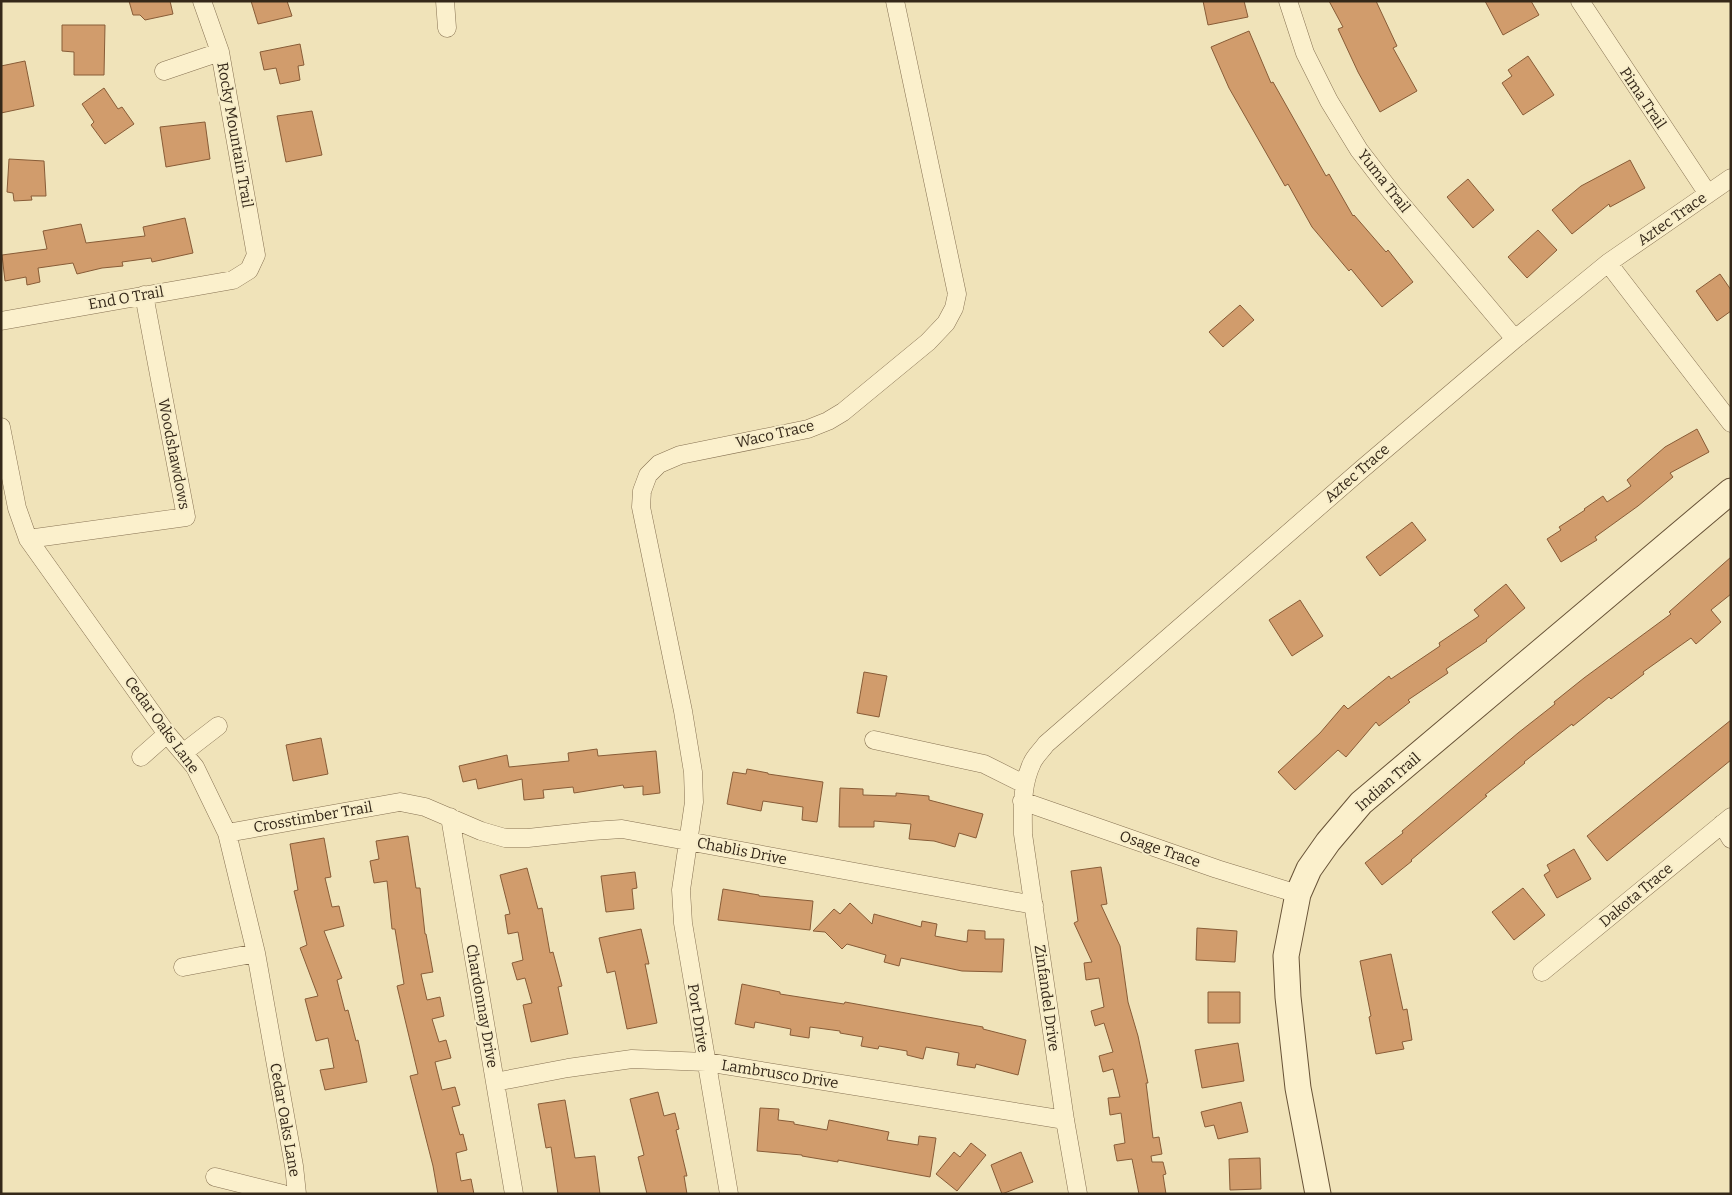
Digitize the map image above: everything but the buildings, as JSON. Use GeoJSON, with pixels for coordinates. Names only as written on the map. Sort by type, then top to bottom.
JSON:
{"type":"FeatureCollection","features":[{"type":"Feature","properties":{"kind":"street","name":"Rocky Mountain Trail"},"geometry":{"type":"LineString","coordinates":[[202,1],[220,52],[256,255],[249,270]]}},
{"type":"Feature","properties":{"kind":"street"},"geometry":{"type":"LineString","coordinates":[[445,1],[447,28]]}},
{"type":"Feature","properties":{"kind":"street","name":"Waco Trace"},"geometry":{"type":"LineString","coordinates":[[687,840],[694,802],[693,772],[681,701],[641,507],[642,491],[648,474],[659,464],[680,455],[808,429],[828,421],[843,412],[928,342],[946,323],[954,308],[957,294],[895,1]]}},
{"type":"Feature","properties":{"kind":"street","name":"Yuma Trail"},"geometry":{"type":"LineString","coordinates":[[1288,1],[1305,53],[1329,101],[1359,150],[1515,339]]}},
{"type":"Feature","properties":{"kind":"street","name":"Pima Trail"},"geometry":{"type":"LineString","coordinates":[[1580,1],[1708,194]]}},
{"type":"Feature","properties":{"kind":"street"},"geometry":{"type":"LineString","coordinates":[[164,71],[220,52]]}},
{"type":"Feature","properties":{"kind":"street","name":"Aztec Trace"},"geometry":{"type":"LineString","coordinates":[[1022,801],[1024,784],[1032,762],[1046,744],[1347,482],[1515,339],[1608,263],[1731,178]]}},
{"type":"Feature","properties":{"kind":"street"},"geometry":{"type":"LineString","coordinates":[[1608,263],[1731,423]]}},
{"type":"Feature","properties":{"kind":"street","name":"End O Trail"},"geometry":{"type":"LineString","coordinates":[[1,321],[233,280],[249,270]]}},
{"type":"Feature","properties":{"kind":"street","name":"Woodshawdows"},"geometry":{"type":"LineString","coordinates":[[28,538],[186,517],[144,295]]}},
{"type":"Feature","properties":{"kind":"street","name":"Cedar Oaks Lane"},"geometry":{"type":"LineString","coordinates":[[1,427],[17,508],[28,538],[167,734],[195,767],[227,833],[256,953],[294,1166],[297,1194]]}},
{"type":"Feature","properties":{"kind":"street","name":"Indian Trail"},"geometry":{"type":"LineString","coordinates":[[1318,1194],[1298,1088],[1288,997],[1286,956],[1298,894],[1309,869],[1328,842],[1361,803],[1731,491]]}},
{"type":"Feature","properties":{"kind":"street"},"geometry":{"type":"LineString","coordinates":[[183,753],[218,726]]}},
{"type":"Feature","properties":{"kind":"street"},"geometry":{"type":"LineString","coordinates":[[141,757],[167,734]]}},
{"type":"Feature","properties":{"kind":"street"},"geometry":{"type":"LineString","coordinates":[[874,740],[984,764],[1024,784]]}},
{"type":"Feature","properties":{"kind":"street","name":"Osage Trace"},"geometry":{"type":"LineString","coordinates":[[1022,801],[1207,866],[1298,894]]}},
{"type":"Feature","properties":{"kind":"street","name":"Zinfandel Drive"},"geometry":{"type":"LineString","coordinates":[[1022,801],[1023,834],[1065,1120],[1078,1194]]}},
{"type":"Feature","properties":{"kind":"street","name":"Chablis Drive"},"geometry":{"type":"LineString","coordinates":[[400,802],[425,807],[481,831],[505,838],[528,838],[622,829],[1034,905]]}},
{"type":"Feature","properties":{"kind":"street","name":"Crosstimber Trail"},"geometry":{"type":"LineString","coordinates":[[227,833],[400,802]]}},
{"type":"Feature","properties":{"kind":"street","name":"Chardonnay Drive"},"geometry":{"type":"LineString","coordinates":[[450,817],[514,1194]]}},
{"type":"Feature","properties":{"kind":"street","name":"Dakota Trace"},"geometry":{"type":"LineString","coordinates":[[1542,972],[1728,826]]}},
{"type":"Feature","properties":{"kind":"street","name":"Port Drive"},"geometry":{"type":"LineString","coordinates":[[687,840],[681,890],[683,923],[729,1194]]}},
{"type":"Feature","properties":{"kind":"street"},"geometry":{"type":"LineString","coordinates":[[183,967],[256,953]]}},
{"type":"Feature","properties":{"kind":"street","name":"Lambrusco Drive"},"geometry":{"type":"LineString","coordinates":[[496,1082],[568,1068],[632,1059],[706,1062],[1065,1120]]}},
{"type":"Feature","properties":{"kind":"street"},"geometry":{"type":"LineString","coordinates":[[215,1177],[283,1194]]}}]}
